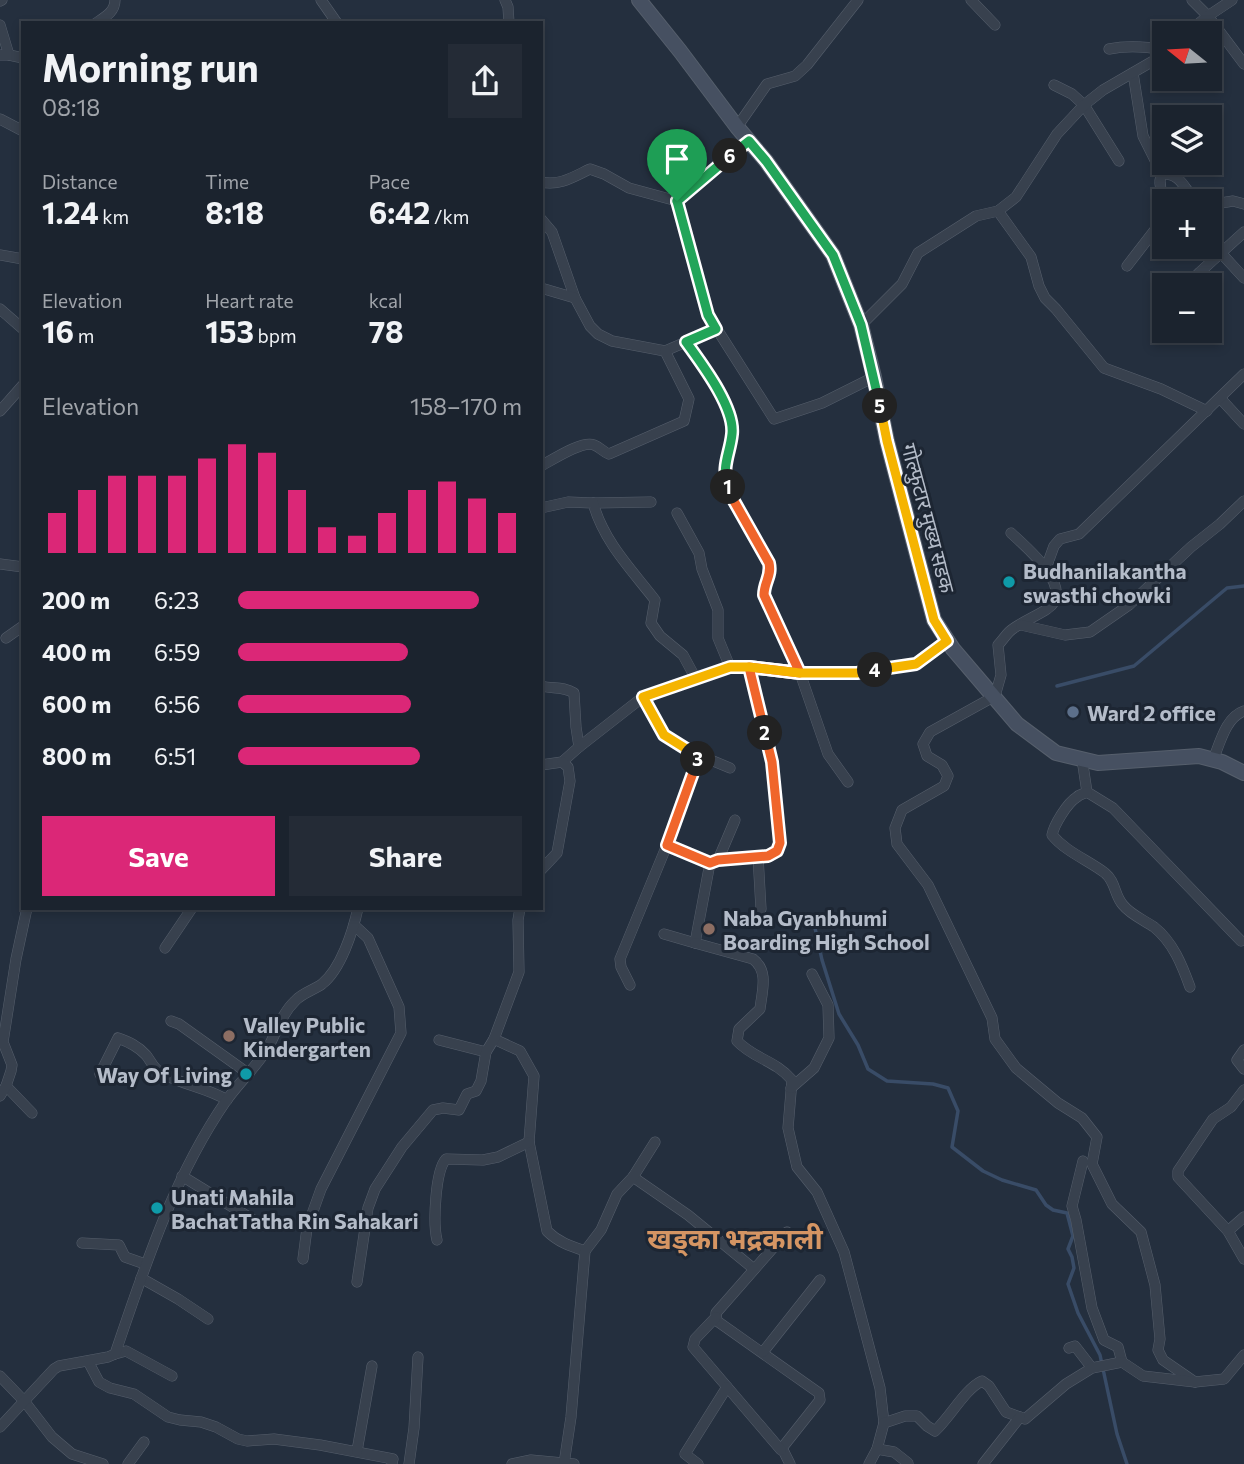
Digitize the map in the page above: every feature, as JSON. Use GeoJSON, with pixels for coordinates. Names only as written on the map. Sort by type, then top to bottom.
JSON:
{"type":"FeatureCollection","features":[{"type":"Feature","properties":{"kind":"main road","name":"गोल्फुटार मुख्य सडक"},"geometry":{"type":"LineString","coordinates":[[639,0],[766,161],[833,255],[861,325],[887,441],[934,620],[953,649],[1017,724],[1056,753],[1098,763],[1199,757],[1222,762],[1244,773]]}},
{"type":"Feature","properties":{"kind":"street"},"geometry":{"type":"LineString","coordinates":[[99,21],[109,14],[115,6],[115,0]]}},
{"type":"Feature","properties":{"kind":"street"},"geometry":{"type":"LineString","coordinates":[[321,0],[336,21]]}},
{"type":"Feature","properties":{"kind":"street"},"geometry":{"type":"LineString","coordinates":[[505,0],[509,7],[509,21]]}},
{"type":"Feature","properties":{"kind":"street"},"geometry":{"type":"LineString","coordinates":[[737,127],[767,84],[795,76],[807,65],[858,0]]}},
{"type":"Feature","properties":{"kind":"street"},"geometry":{"type":"LineString","coordinates":[[971,0],[995,25]]}},
{"type":"Feature","properties":{"kind":"street"},"geometry":{"type":"LineString","coordinates":[[1192,0],[1208,16],[1244,64]]}},
{"type":"Feature","properties":{"kind":"street"},"geometry":{"type":"LineString","coordinates":[[1202,21],[1232,0]]}},
{"type":"Feature","properties":{"kind":"street"},"geometry":{"type":"LineString","coordinates":[[0,25],[4,55]]}},
{"type":"Feature","properties":{"kind":"street"},"geometry":{"type":"LineString","coordinates":[[1109,49],[1126,46],[1152,49]]}},
{"type":"Feature","properties":{"kind":"street"},"geometry":{"type":"LineString","coordinates":[[861,325],[902,284],[918,253],[976,216],[998,211],[1016,197],[1057,134],[1084,105],[1103,90],[1152,62]]}},
{"type":"Feature","properties":{"kind":"street"},"geometry":{"type":"LineString","coordinates":[[1133,73],[1143,136],[1152,154]]}},
{"type":"Feature","properties":{"kind":"street"},"geometry":{"type":"LineString","coordinates":[[1054,85],[1072,94],[1084,105],[1119,161]]}},
{"type":"Feature","properties":{"kind":"street"},"geometry":{"type":"LineString","coordinates":[[0,119],[21,130]]}},
{"type":"Feature","properties":{"kind":"street"},"geometry":{"type":"LineString","coordinates":[[677,201],[749,141]]}},
{"type":"Feature","properties":{"kind":"street"},"geometry":{"type":"LineString","coordinates":[[543,182],[564,182],[590,169],[629,188],[677,201]]}},
{"type":"Feature","properties":{"kind":"street"},"geometry":{"type":"LineString","coordinates":[[1172,175],[1185,189]]}},
{"type":"Feature","properties":{"kind":"street"},"geometry":{"type":"LineString","coordinates":[[677,201],[708,315],[774,419],[822,403],[874,377]]}},
{"type":"Feature","properties":{"kind":"street"},"geometry":{"type":"LineString","coordinates":[[1222,203],[1233,201],[1244,204]]}},
{"type":"Feature","properties":{"kind":"street"},"geometry":{"type":"LineString","coordinates":[[998,211],[1031,257],[1045,298],[1104,368],[1161,389],[1207,411]]}},
{"type":"Feature","properties":{"kind":"street"},"geometry":{"type":"LineString","coordinates":[[543,221],[552,232],[584,317],[598,334],[612,341],[665,351],[716,329]]}},
{"type":"Feature","properties":{"kind":"street"},"geometry":{"type":"LineString","coordinates":[[1222,252],[1244,232]]}},
{"type":"Feature","properties":{"kind":"street"},"geometry":{"type":"LineString","coordinates":[[1128,265],[1152,234]]}},
{"type":"Feature","properties":{"kind":"street"},"geometry":{"type":"LineString","coordinates":[[1222,254],[1244,278]]}},
{"type":"Feature","properties":{"kind":"street"},"geometry":{"type":"LineString","coordinates":[[0,255],[21,259]]}},
{"type":"Feature","properties":{"kind":"street"},"geometry":{"type":"LineString","coordinates":[[1199,273],[1214,259]]}},
{"type":"Feature","properties":{"kind":"street"},"geometry":{"type":"LineString","coordinates":[[543,289],[575,298]]}},
{"type":"Feature","properties":{"kind":"street"},"geometry":{"type":"LineString","coordinates":[[0,309],[21,326]]}},
{"type":"Feature","properties":{"kind":"street"},"geometry":{"type":"LineString","coordinates":[[686,342],[713,381],[729,415],[733,432],[725,476],[730,494],[769,563],[771,571],[764,586],[764,595],[800,673],[828,754],[848,782]]}},
{"type":"Feature","properties":{"kind":"street"},"geometry":{"type":"LineString","coordinates":[[543,465],[585,443],[596,445],[609,454],[684,421],[689,399],[665,351]]}},
{"type":"Feature","properties":{"kind":"street"},"geometry":{"type":"LineString","coordinates":[[1046,568],[1054,546],[1060,539],[1079,534],[1244,374]]}},
{"type":"Feature","properties":{"kind":"street"},"geometry":{"type":"LineString","coordinates":[[0,411],[21,387]]}},
{"type":"Feature","properties":{"kind":"street"},"geometry":{"type":"LineString","coordinates":[[1220,398],[1244,424]]}},
{"type":"Feature","properties":{"kind":"street"},"geometry":{"type":"LineString","coordinates":[[1021,625],[1065,635],[1090,632],[1129,605],[1244,501]]}},
{"type":"Feature","properties":{"kind":"street"},"geometry":{"type":"LineString","coordinates":[[543,508],[568,502],[651,502]]}},
{"type":"Feature","properties":{"kind":"street"},"geometry":{"type":"LineString","coordinates":[[593,503],[598,522],[619,556],[655,600],[651,624],[660,636],[683,655],[696,679]]}},
{"type":"Feature","properties":{"kind":"street"},"geometry":{"type":"LineString","coordinates":[[677,513],[699,553],[702,569],[718,610],[718,638],[730,667]]}},
{"type":"Feature","properties":{"kind":"street"},"geometry":{"type":"LineString","coordinates":[[1012,533],[1046,568],[1056,584],[1051,607],[1010,630],[999,645],[1001,675],[995,696],[930,732],[923,744],[927,756],[942,765],[948,776],[944,786],[902,810],[895,828],[897,844],[928,885],[992,1018],[995,1039],[1016,1068],[1058,1103],[1082,1118],[1097,1138],[1092,1164],[1112,1204],[1141,1233],[1155,1284],[1160,1339],[1158,1350],[1163,1360],[1195,1382]]}},
{"type":"Feature","properties":{"kind":"street"},"geometry":{"type":"LineString","coordinates":[[0,564],[21,567]]}},
{"type":"Feature","properties":{"kind":"street"},"geometry":{"type":"LineString","coordinates":[[6,638],[21,627]]}},
{"type":"Feature","properties":{"kind":"street"},"geometry":{"type":"LineString","coordinates":[[543,765],[562,762],[643,697],[730,667],[800,673],[857,673],[916,664],[947,641]]}},
{"type":"Feature","properties":{"kind":"street"},"geometry":{"type":"LineString","coordinates":[[667,845],[714,862],[768,856],[777,851],[780,843],[772,762],[749,667]]}},
{"type":"Feature","properties":{"kind":"street"},"geometry":{"type":"LineString","coordinates":[[543,687],[566,688],[574,694],[579,747]]}},
{"type":"Feature","properties":{"kind":"street"},"geometry":{"type":"LineString","coordinates":[[643,697],[664,735],[688,750],[730,768]]}},
{"type":"Feature","properties":{"kind":"street"},"geometry":{"type":"LineString","coordinates":[[1213,760],[1235,714],[1244,711]]}},
{"type":"Feature","properties":{"kind":"street"},"geometry":{"type":"LineString","coordinates":[[629,985],[620,960],[667,845],[699,755]]}},
{"type":"Feature","properties":{"kind":"street"},"geometry":{"type":"LineString","coordinates":[[1082,759],[1087,792],[1113,808],[1241,942]]}},
{"type":"Feature","properties":{"kind":"street"},"geometry":{"type":"LineString","coordinates":[[543,868],[557,853],[562,826],[570,781],[568,766],[562,762]]}},
{"type":"Feature","properties":{"kind":"street"},"geometry":{"type":"LineString","coordinates":[[1087,792],[1068,806],[1052,835],[1058,843],[1107,875],[1124,907],[1157,929],[1177,954],[1190,987]]}},
{"type":"Feature","properties":{"kind":"street"},"geometry":{"type":"LineString","coordinates":[[695,943],[714,862],[735,820]]}},
{"type":"Feature","properties":{"kind":"street"},"geometry":{"type":"LineString","coordinates":[[758,856],[761,909]]}},
{"type":"Feature","properties":{"kind":"street"},"geometry":{"type":"LineString","coordinates":[[27,910],[5,1030],[4,1048],[12,1065],[3,1091],[33,1113]]}},
{"type":"Feature","properties":{"kind":"street"},"geometry":{"type":"LineString","coordinates":[[165,948],[191,910]]}},
{"type":"Feature","properties":{"kind":"street"},"geometry":{"type":"LineString","coordinates":[[116,1354],[159,1227],[202,1139],[227,1100],[267,1049],[295,1000],[320,985],[336,968],[358,910]]}},
{"type":"Feature","properties":{"kind":"street"},"geometry":{"type":"LineString","coordinates":[[357,1282],[368,1208],[375,1189],[402,1147],[433,1110],[459,1110],[467,1094],[476,1091],[481,1081],[486,1052],[494,1039],[519,972],[520,910]]}},
{"type":"Feature","properties":{"kind":"street"},"geometry":{"type":"LineString","coordinates":[[303,1259],[307,1228],[321,1189],[401,1033],[399,1007],[368,938],[354,925]]}},
{"type":"Feature","properties":{"kind":"street"},"geometry":{"type":"LineString","coordinates":[[664,934],[753,959],[760,964],[764,973],[760,1009],[739,1029],[737,1041],[745,1050],[782,1069],[792,1080],[788,1128],[797,1167],[817,1192],[844,1252],[880,1388],[884,1423],[877,1449],[869,1464]]}},
{"type":"Feature","properties":{"kind":"street"},"geometry":{"type":"LineString","coordinates":[[791,1088],[814,1068],[829,1038],[828,1004],[811,974]]}},
{"type":"Feature","properties":{"kind":"street"},"geometry":{"type":"LineString","coordinates":[[171,1021],[249,1074]]}},
{"type":"Feature","properties":{"kind":"street"},"geometry":{"type":"LineString","coordinates":[[100,1074],[118,1038],[136,1045],[148,1056],[156,1070],[175,1080],[215,1092],[227,1100]]}},
{"type":"Feature","properties":{"kind":"street"},"geometry":{"type":"LineString","coordinates":[[494,1039],[520,1051],[534,1076],[529,1142],[547,1231],[564,1244],[585,1251]]}},
{"type":"Feature","properties":{"kind":"street"},"geometry":{"type":"LineString","coordinates":[[439,1040],[486,1052]]}},
{"type":"Feature","properties":{"kind":"street"},"geometry":{"type":"LineString","coordinates":[[1244,1050],[1237,1060],[1244,1069]]}},
{"type":"Feature","properties":{"kind":"street"},"geometry":{"type":"LineString","coordinates":[[1244,1090],[1231,1107],[1213,1119],[1178,1171],[1178,1177],[1184,1185],[1228,1231],[1244,1259]]}},
{"type":"Feature","properties":{"kind":"street"},"geometry":{"type":"LineString","coordinates":[[437,1240],[434,1227],[438,1181],[443,1162],[446,1159],[483,1160],[498,1157],[529,1142]]}},
{"type":"Feature","properties":{"kind":"street"},"geometry":{"type":"LineString","coordinates":[[512,1464],[531,1460],[567,1464],[585,1251],[601,1230],[617,1194],[633,1177],[655,1142]]}},
{"type":"Feature","properties":{"kind":"street"},"geometry":{"type":"LineString","coordinates":[[1083,1161],[1072,1206],[1092,1308],[1104,1340],[1118,1347],[1122,1362],[1143,1376],[1195,1382],[1224,1379],[1244,1354]]}},
{"type":"Feature","properties":{"kind":"street"},"geometry":{"type":"LineString","coordinates":[[182,1176],[252,1219]]}},
{"type":"Feature","properties":{"kind":"street"},"geometry":{"type":"LineString","coordinates":[[633,1177],[688,1215],[754,1269]]}},
{"type":"Feature","properties":{"kind":"street"},"geometry":{"type":"LineString","coordinates":[[1228,1231],[1244,1217]]}},
{"type":"Feature","properties":{"kind":"street"},"geometry":{"type":"LineString","coordinates":[[787,1232],[716,1313],[716,1317],[695,1339],[693,1347],[790,1464]]}},
{"type":"Feature","properties":{"kind":"street"},"geometry":{"type":"LineString","coordinates":[[82,1243],[119,1245],[125,1257],[145,1264]]}},
{"type":"Feature","properties":{"kind":"street"},"geometry":{"type":"LineString","coordinates":[[141,1278],[208,1319]]}},
{"type":"Feature","properties":{"kind":"street"},"geometry":{"type":"LineString","coordinates":[[763,1352],[820,1280]]}},
{"type":"Feature","properties":{"kind":"street"},"geometry":{"type":"LineString","coordinates":[[716,1317],[717,1321],[763,1352],[821,1397],[781,1450]]}},
{"type":"Feature","properties":{"kind":"street"},"geometry":{"type":"LineString","coordinates":[[1069,1348],[1075,1346],[1094,1367]]}},
{"type":"Feature","properties":{"kind":"street"},"geometry":{"type":"LineString","coordinates":[[0,1427],[59,1366],[126,1352],[172,1376]]}},
{"type":"Feature","properties":{"kind":"street"},"geometry":{"type":"LineString","coordinates":[[88,1361],[99,1382],[110,1388],[134,1394],[168,1417],[201,1422],[247,1441],[274,1439],[320,1444],[407,1464],[414,1428],[418,1357]]}},
{"type":"Feature","properties":{"kind":"street"},"geometry":{"type":"LineString","coordinates":[[884,1423],[905,1416],[917,1416],[935,1431],[973,1385],[982,1381],[989,1386],[1006,1412],[1025,1419],[1066,1384],[1094,1367],[1122,1362]]}},
{"type":"Feature","properties":{"kind":"street"},"geometry":{"type":"LineString","coordinates":[[358,1451],[372,1366]]}},
{"type":"Feature","properties":{"kind":"street"},"geometry":{"type":"LineString","coordinates":[[1232,1370],[1244,1375]]}},
{"type":"Feature","properties":{"kind":"street"},"geometry":{"type":"LineString","coordinates":[[0,1376],[51,1437],[67,1451],[103,1464]]}},
{"type":"Feature","properties":{"kind":"street"},"geometry":{"type":"LineString","coordinates":[[698,1464],[685,1454],[727,1387]]}},
{"type":"Feature","properties":{"kind":"street"},"geometry":{"type":"LineString","coordinates":[[983,1464],[1020,1418]]}},
{"type":"Feature","properties":{"kind":"street"},"geometry":{"type":"LineString","coordinates":[[128,1464],[144,1442]]}},
{"type":"Feature","properties":{"kind":"street"},"geometry":{"type":"LineString","coordinates":[[877,1449],[894,1452],[909,1464]]}},
{"type":"Feature","properties":{"kind":"waterway"},"geometry":{"type":"LineString","coordinates":[[1057,686],[1134,666],[1227,588],[1244,586]]}},
{"type":"Feature","properties":{"kind":"waterway"},"geometry":{"type":"LineString","coordinates":[[815,928],[839,1014],[858,1045],[868,1069],[887,1081],[933,1084],[948,1088],[958,1111],[952,1147],[983,1171],[1036,1190],[1046,1205],[1053,1210],[1067,1213],[1073,1236],[1068,1249],[1074,1268],[1068,1284],[1078,1313],[1100,1355],[1117,1434],[1127,1464]]}},
{"type":"Feature","properties":{"kind":"place","name":"Budhanilakantha swasthi chowki"},"geometry":{"type":"Point","coordinates":[1009,582]}},
{"type":"Feature","properties":{"kind":"place","name":"Ward 2 office"},"geometry":{"type":"Point","coordinates":[1073,712]}},
{"type":"Feature","properties":{"kind":"place","name":"Naba Gyanbhumi Boarding High School"},"geometry":{"type":"Point","coordinates":[709,929]}},
{"type":"Feature","properties":{"kind":"place","name":"Valley Public Kindergarten"},"geometry":{"type":"Point","coordinates":[229,1036]}},
{"type":"Feature","properties":{"kind":"place","name":"Way Of Living"},"geometry":{"type":"Point","coordinates":[246,1074]}},
{"type":"Feature","properties":{"kind":"place","name":"Unati Mahila BachatTatha Rin Sahakari"},"geometry":{"type":"Point","coordinates":[157,1208]}},
{"type":"Feature","properties":{"kind":"district","name":"खड्का भद्रकाली"},"geometry":{"type":"Point","coordinates":[735,1238]}},
{"type":"Feature","properties":{"kind":"route"},"geometry":{"type":"LineString","coordinates":[[677,201],[708,315],[716,329],[686,342],[713,381],[729,415],[733,432],[725,476],[730,494],[769,563],[771,571],[764,586],[764,595],[800,673],[749,667],[772,762],[780,843],[777,851],[768,856],[710,863],[667,845],[699,755],[664,735],[643,697],[730,667],[749,667],[800,673],[857,673],[916,664],[947,641],[934,620],[887,441],[861,325],[833,255],[749,141],[677,201]]}}]}
